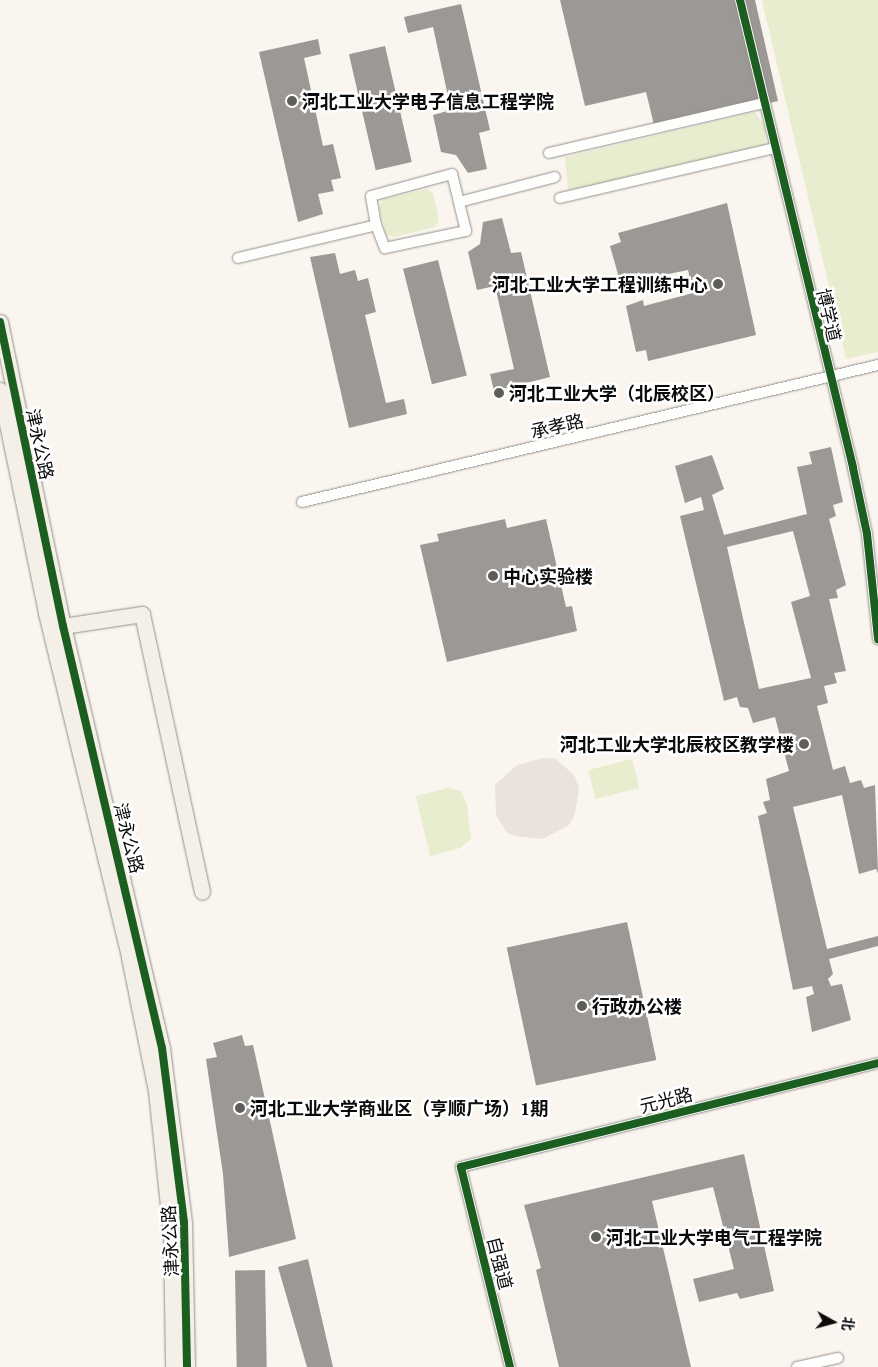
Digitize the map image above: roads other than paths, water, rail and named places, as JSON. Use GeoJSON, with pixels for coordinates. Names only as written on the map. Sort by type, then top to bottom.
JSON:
{"type":"FeatureCollection","features":[{"type":"Feature","properties":{"kind":"street","name":"博学道"},"geometry":{"type":"LineString","coordinates":[[740,0],[867,534],[878,639]]}},
{"type":"Feature","properties":{"kind":"street"},"geometry":{"type":"LineString","coordinates":[[549,153],[764,103]]}},
{"type":"Feature","properties":{"kind":"street"},"geometry":{"type":"LineString","coordinates":[[560,198],[775,148]]}},
{"type":"Feature","properties":{"kind":"street"},"geometry":{"type":"LineString","coordinates":[[452,174],[459,202],[466,231],[385,248],[376,225],[371,196],[452,174]]}},
{"type":"Feature","properties":{"kind":"street"},"geometry":{"type":"LineString","coordinates":[[459,202],[555,177]]}},
{"type":"Feature","properties":{"kind":"street"},"geometry":{"type":"LineString","coordinates":[[238,258],[376,225]]}},
{"type":"Feature","properties":{"kind":"street","name":"津永公路"},"geometry":{"type":"LineString","coordinates":[[0,322],[2,347],[63,626],[150,990],[171,1097],[185,1232],[187,1367]]}},
{"type":"Feature","properties":{"kind":"street","name":"承孝路"},"geometry":{"type":"LineString","coordinates":[[302,502],[878,365]]}},
{"type":"Feature","properties":{"kind":"street","name":"津永公路"},"geometry":{"type":"LineString","coordinates":[[0,390],[46,613],[131,966],[156,1091],[171,1234],[173,1367]]}},
{"type":"Feature","properties":{"kind":"street"},"geometry":{"type":"LineString","coordinates":[[63,626],[142,614],[202,892]]}},
{"type":"Feature","properties":{"kind":"street","name":"元光路"},"geometry":{"type":"LineString","coordinates":[[461,1167],[878,1064]]}},
{"type":"Feature","properties":{"kind":"street","name":"自强道"},"geometry":{"type":"LineString","coordinates":[[461,1167],[510,1367]]}},
{"type":"Feature","properties":{"kind":"street"},"geometry":{"type":"LineString","coordinates":[[797,1367],[838,1358]]}},
{"type":"Feature","properties":{"kind":"place","name":"河北工业大学电子信息工程学院"},"geometry":{"type":"Point","coordinates":[292,101]}},
{"type":"Feature","properties":{"kind":"place","name":"河北工业大学工程训练中心"},"geometry":{"type":"Point","coordinates":[718,284]}},
{"type":"Feature","properties":{"kind":"place","name":"河北工业大学（北辰校区）"},"geometry":{"type":"Point","coordinates":[499,393]}},
{"type":"Feature","properties":{"kind":"place","name":"中心实验楼"},"geometry":{"type":"Point","coordinates":[493,576]}},
{"type":"Feature","properties":{"kind":"place","name":"河北工业大学北辰校区教学楼"},"geometry":{"type":"Point","coordinates":[804,744]}},
{"type":"Feature","properties":{"kind":"place","name":"行政办公楼"},"geometry":{"type":"Point","coordinates":[582,1006]}},
{"type":"Feature","properties":{"kind":"place","name":"河北工业大学商业区（亨顺广场）1期"},"geometry":{"type":"Point","coordinates":[240,1108]}},
{"type":"Feature","properties":{"kind":"place","name":"河北工业大学电气工程学院"},"geometry":{"type":"Point","coordinates":[596,1237]}}]}
